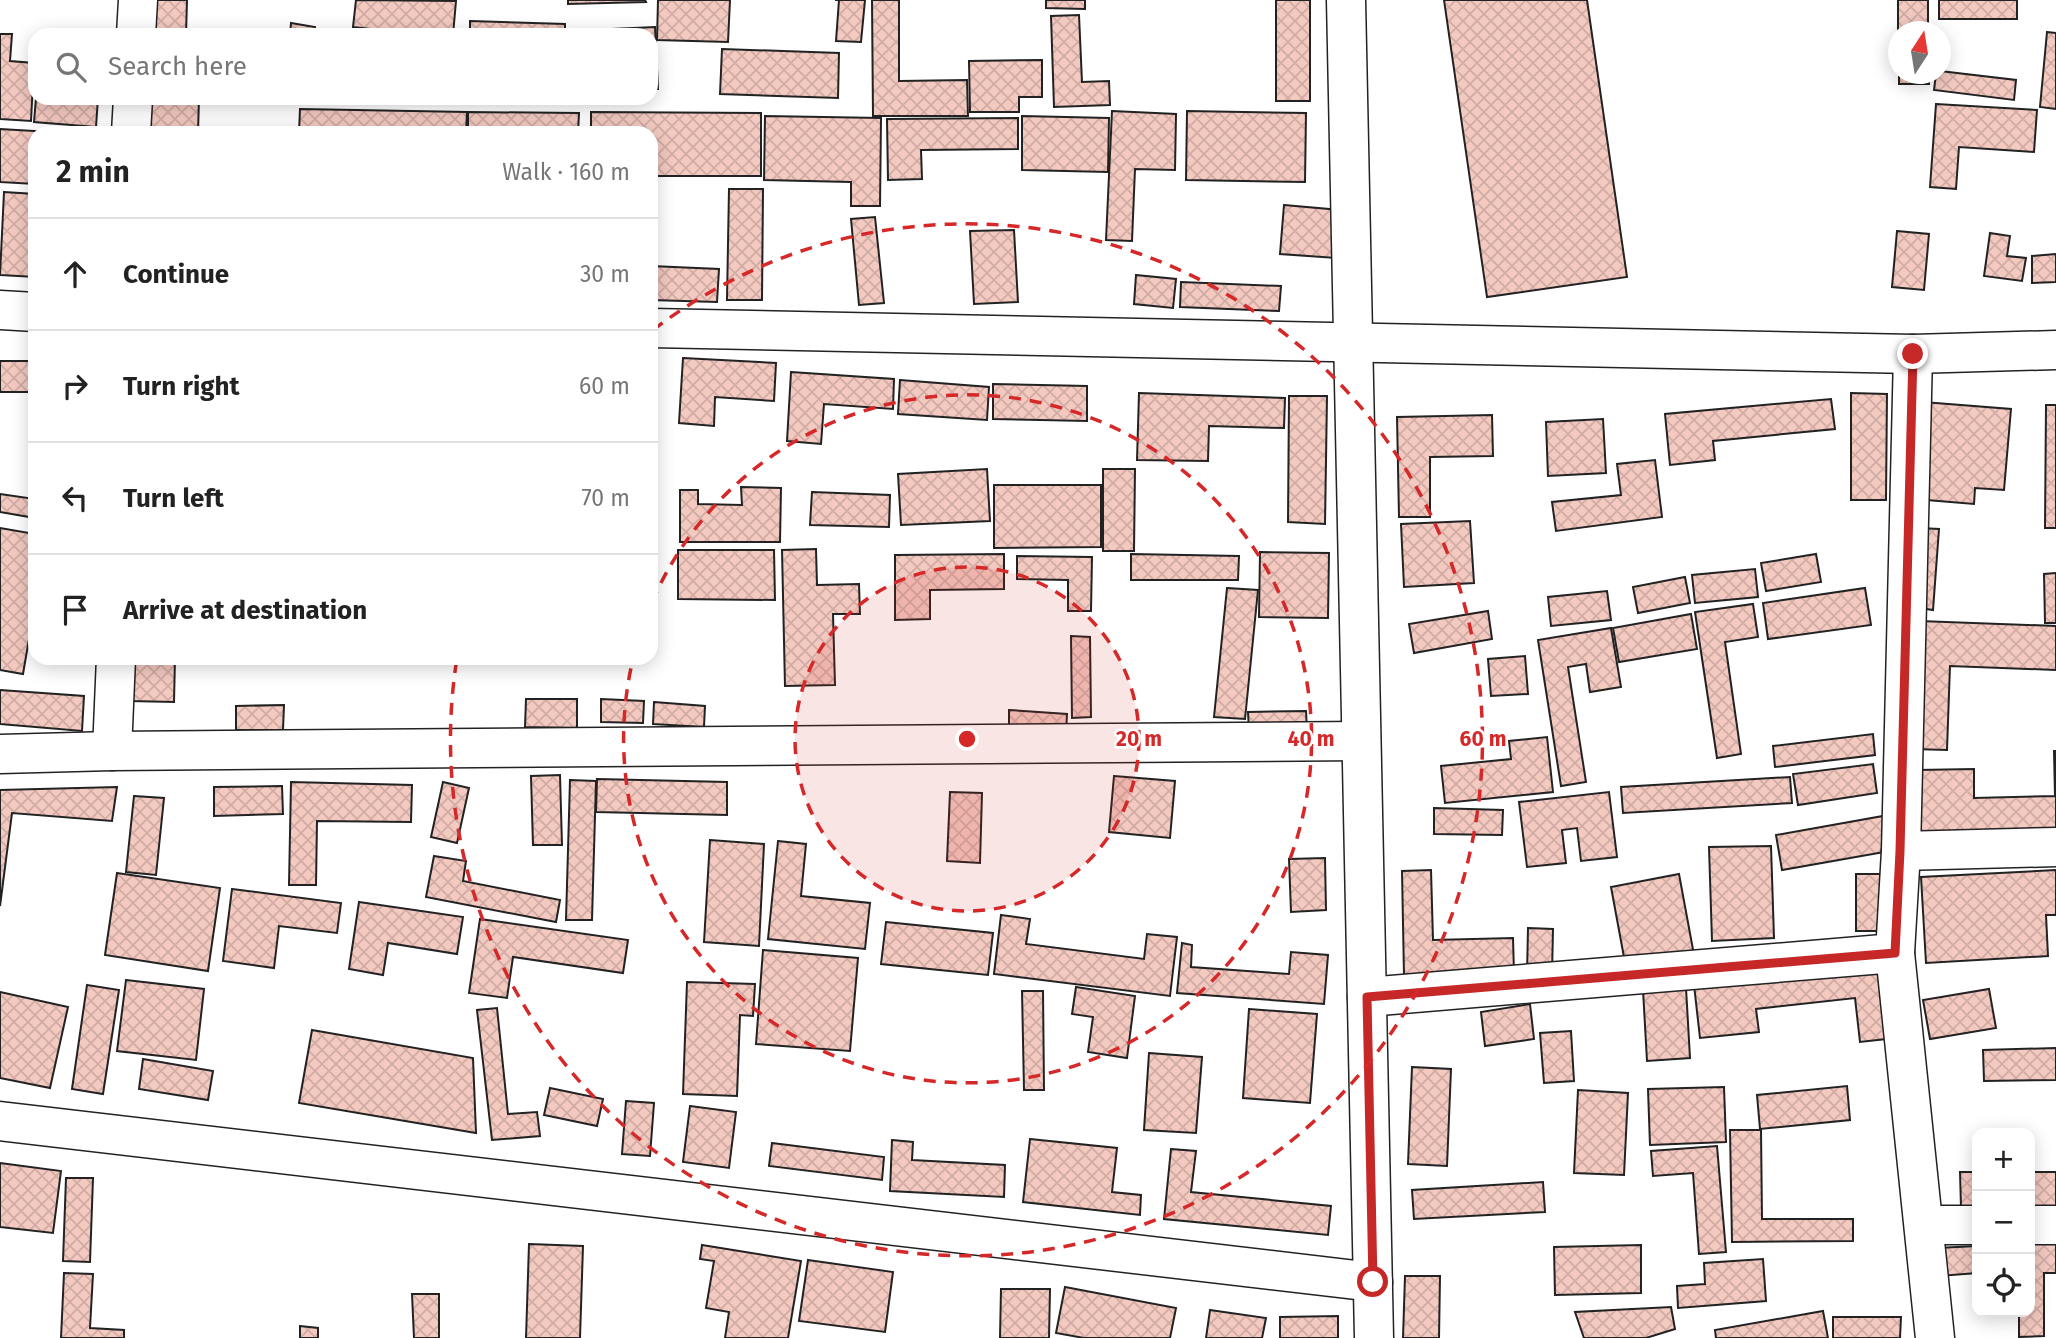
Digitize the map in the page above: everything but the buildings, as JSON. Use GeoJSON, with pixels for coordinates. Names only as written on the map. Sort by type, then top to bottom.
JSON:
{"type":"FeatureCollection","features":[{"type":"Feature","properties":{"kind":"street"},"geometry":{"type":"LineString","coordinates":[[136,28],[138,0]]}},
{"type":"Feature","properties":{"kind":"street"},"geometry":{"type":"LineString","coordinates":[[1346,0],[1374,1338]]}},
{"type":"Feature","properties":{"kind":"street"},"geometry":{"type":"LineString","coordinates":[[131,126],[133,105]]}},
{"type":"Feature","properties":{"kind":"street"},"geometry":{"type":"LineString","coordinates":[[0,310],[28,312]]}},
{"type":"Feature","properties":{"kind":"street"},"geometry":{"type":"LineString","coordinates":[[658,328],[1913,354],[2056,350]]}},
{"type":"Feature","properties":{"kind":"street"},"geometry":{"type":"LineString","coordinates":[[1913,354],[1895,953],[1935,1338]]}},
{"type":"Feature","properties":{"kind":"street"},"geometry":{"type":"LineString","coordinates":[[112,751],[116,665]]}},
{"type":"Feature","properties":{"kind":"street"},"geometry":{"type":"LineString","coordinates":[[0,754],[1362,741]]}},
{"type":"Feature","properties":{"kind":"street"},"geometry":{"type":"LineString","coordinates":[[1900,851],[2056,846]]}},
{"type":"Feature","properties":{"kind":"street"},"geometry":{"type":"LineString","coordinates":[[1367,997],[1895,953]]}},
{"type":"Feature","properties":{"kind":"street"},"geometry":{"type":"LineString","coordinates":[[0,1121],[1373,1282]]}},
{"type":"Feature","properties":{"kind":"street"},"geometry":{"type":"LineString","coordinates":[[1924,1225],[1972,1225]]}},
{"type":"Feature","properties":{"kind":"street"},"geometry":{"type":"LineString","coordinates":[[2035,1225],[2056,1225]]}},
{"type":"Feature","properties":{"kind":"route"},"geometry":{"type":"LineString","coordinates":[[1373,1282],[1367,997],[1895,953],[1913,354]]}}]}
